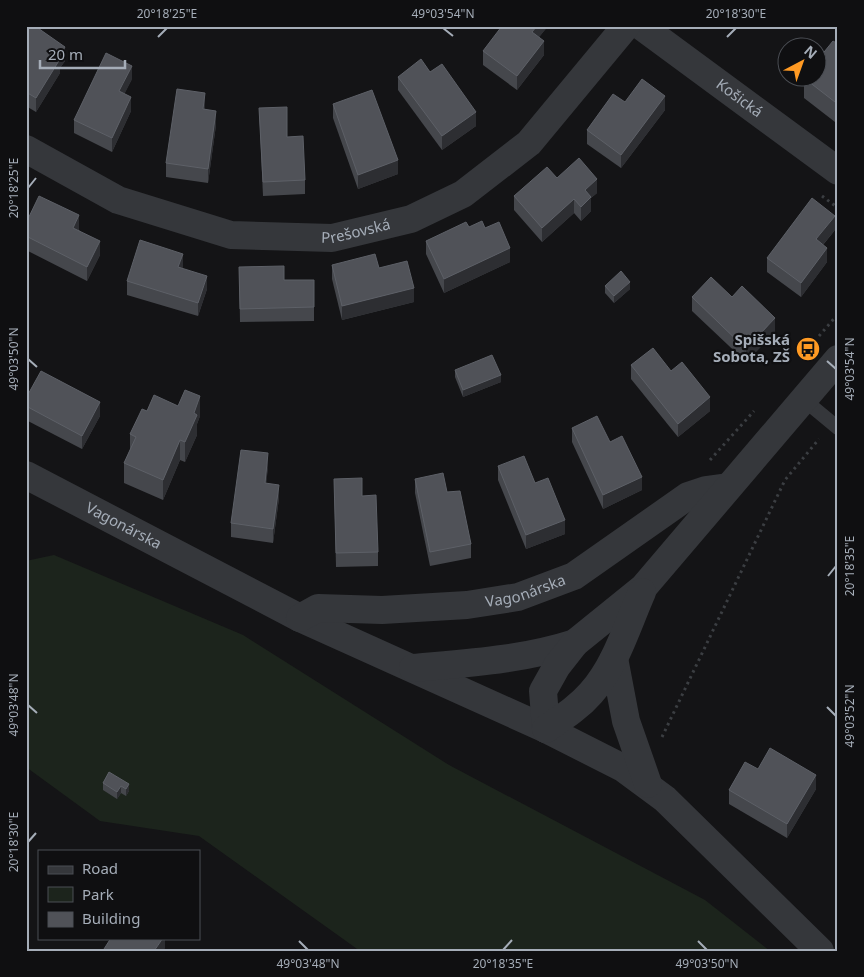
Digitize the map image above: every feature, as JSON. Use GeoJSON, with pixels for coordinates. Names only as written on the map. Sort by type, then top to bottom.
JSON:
{"type":"FeatureCollection","features":[{"type":"Feature","properties":{"kind":"street","name":"Prešovská"},"geometry":{"type":"LineString","coordinates":[[26,149],[118,200],[231,235],[332,238],[411,220],[463,194],[529,143],[626,26]]}},
{"type":"Feature","properties":{"kind":"street","name":"Košická"},"geometry":{"type":"LineString","coordinates":[[641,26],[838,172]]}},
{"type":"Feature","properties":{"kind":"street"},"geometry":{"type":"LineString","coordinates":[[546,729],[543,691],[557,666],[575,643],[643,588],[838,359]]}},
{"type":"Feature","properties":{"kind":"street","name":"Vagonárska"},"geometry":{"type":"LineString","coordinates":[[26,475],[300,618],[546,729],[603,757],[648,784],[820,951]]}},
{"type":"Feature","properties":{"kind":"street","name":"Vagonárska"},"geometry":{"type":"LineString","coordinates":[[300,618],[318,608],[382,610],[467,605],[518,597],[574,576],[688,496],[706,490],[728,487]]}},
{"type":"Feature","properties":{"kind":"street"},"geometry":{"type":"LineString","coordinates":[[546,729],[570,712],[593,691],[614,658],[643,588]]}},
{"type":"Feature","properties":{"kind":"street"},"geometry":{"type":"LineString","coordinates":[[412,669],[519,658],[542,654],[575,643]]}},
{"type":"Feature","properties":{"kind":"street","name":"Vagonárska"},"geometry":{"type":"LineString","coordinates":[[614,658],[626,721],[648,784]]}},
{"type":"Feature","properties":{"kind":"lane"},"geometry":{"type":"LineString","coordinates":[[803,399],[835,426]]}},
{"type":"Feature","properties":{"kind":"path"},"geometry":{"type":"LineString","coordinates":[[662,738],[785,480],[835,426]]}},
{"type":"Feature","properties":{"kind":"green space"},"geometry":{"type":"Polygon","coordinates":[[[54,555],[243,635],[449,765],[705,900],[770,951],[360,951],[199,836],[100,821],[26,767],[26,561],[54,555]]]}},
{"type":"Feature","properties":{"kind":"building"},"geometry":{"type":"Polygon","coordinates":[[[30,26],[35,26],[65,47],[58,58],[60,59],[36,98],[26,92],[26,33],[30,26]]]}},
{"type":"Feature","properties":{"kind":"building"},"geometry":{"type":"Polygon","coordinates":[[[502,26],[537,26],[532,32],[544,41],[517,76],[483,51],[502,26]]]}},
{"type":"Feature","properties":{"kind":"building"},"geometry":{"type":"Polygon","coordinates":[[[833,41],[838,44],[838,98],[835,102],[817,88],[826,88],[826,50],[833,41]]]}},
{"type":"Feature","properties":{"kind":"building"},"geometry":{"type":"Polygon","coordinates":[[[106,53],[132,66],[119,91],[131,97],[112,138],[74,120],[106,53]]]}},
{"type":"Feature","properties":{"kind":"building"},"geometry":{"type":"Polygon","coordinates":[[[421,59],[430,72],[442,64],[476,112],[442,136],[398,77],[421,59]]]}},
{"type":"Feature","properties":{"kind":"building"},"geometry":{"type":"Polygon","coordinates":[[[642,79],[665,96],[621,155],[587,130],[613,94],[625,102],[642,79]]]}},
{"type":"Feature","properties":{"kind":"building"},"geometry":{"type":"Polygon","coordinates":[[[177,89],[205,93],[203,109],[216,111],[208,169],[166,163],[177,89]]]}},
{"type":"Feature","properties":{"kind":"building"},"geometry":{"type":"Polygon","coordinates":[[[372,90],[398,160],[358,175],[333,104],[372,90]]]}},
{"type":"Feature","properties":{"kind":"building"},"geometry":{"type":"Polygon","coordinates":[[[287,107],[287,137],[303,136],[305,180],[263,182],[259,108],[287,107]]]}},
{"type":"Feature","properties":{"kind":"building"},"geometry":{"type":"Polygon","coordinates":[[[579,158],[597,179],[585,190],[591,197],[581,207],[574,199],[542,228],[514,196],[547,167],[557,178],[579,158]]]}},
{"type":"Feature","properties":{"kind":"building"},"geometry":{"type":"Polygon","coordinates":[[[39,196],[79,215],[73,228],[100,241],[87,267],[26,236],[26,223],[39,196]]]}},
{"type":"Feature","properties":{"kind":"building"},"geometry":{"type":"Polygon","coordinates":[[[812,198],[835,216],[816,239],[827,248],[801,283],[767,258],[812,198]]]}},
{"type":"Feature","properties":{"kind":"building"},"geometry":{"type":"Polygon","coordinates":[[[482,221],[485,228],[499,222],[510,248],[444,279],[426,241],[466,222],[469,227],[482,221]]]}},
{"type":"Feature","properties":{"kind":"building"},"geometry":{"type":"Polygon","coordinates":[[[140,240],[183,254],[178,267],[207,276],[198,303],[127,281],[140,240]]]}},
{"type":"Feature","properties":{"kind":"building"},"geometry":{"type":"Polygon","coordinates":[[[375,254],[379,268],[407,261],[414,288],[342,306],[332,265],[375,254]]]}},
{"type":"Feature","properties":{"kind":"building"},"geometry":{"type":"Polygon","coordinates":[[[284,266],[284,280],[314,280],[314,307],[240,309],[239,267],[284,266]]]}},
{"type":"Feature","properties":{"kind":"building"},"geometry":{"type":"Polygon","coordinates":[[[621,271],[630,282],[614,296],[605,286],[621,271]]]}},
{"type":"Feature","properties":{"kind":"building"},"geometry":{"type":"Polygon","coordinates":[[[711,277],[732,297],[742,286],[775,318],[746,349],[692,297],[711,277]]]}},
{"type":"Feature","properties":{"kind":"building"},"geometry":{"type":"Polygon","coordinates":[[[653,348],[671,371],[682,362],[710,397],[678,424],[631,365],[653,348]]]}},
{"type":"Feature","properties":{"kind":"building"},"geometry":{"type":"Polygon","coordinates":[[[492,355],[501,375],[463,390],[455,370],[492,355]]]}},
{"type":"Feature","properties":{"kind":"building"},"geometry":{"type":"Polygon","coordinates":[[[41,371],[100,402],[82,436],[26,406],[26,398],[41,371]]]}},
{"type":"Feature","properties":{"kind":"building"},"geometry":{"type":"Polygon","coordinates":[[[185,390],[200,396],[194,413],[197,415],[185,442],[180,440],[163,480],[124,463],[136,437],[130,434],[142,409],[147,411],[154,395],[178,406],[185,390]]]}},
{"type":"Feature","properties":{"kind":"building"},"geometry":{"type":"Polygon","coordinates":[[[597,416],[610,442],[622,436],[642,477],[603,495],[572,428],[597,416]]]}},
{"type":"Feature","properties":{"kind":"building"},"geometry":{"type":"Polygon","coordinates":[[[241,450],[268,453],[265,483],[279,485],[273,529],[231,523],[241,450]]]}},
{"type":"Feature","properties":{"kind":"building"},"geometry":{"type":"Polygon","coordinates":[[[524,456],[535,483],[548,478],[565,520],[526,535],[498,466],[524,456]]]}},
{"type":"Feature","properties":{"kind":"building"},"geometry":{"type":"Polygon","coordinates":[[[443,473],[447,492],[460,491],[471,544],[430,552],[415,479],[443,473]]]}},
{"type":"Feature","properties":{"kind":"building"},"geometry":{"type":"Polygon","coordinates":[[[362,478],[362,496],[376,495],[378,552],[336,553],[334,479],[362,478]]]}},
{"type":"Feature","properties":{"kind":"building"},"geometry":{"type":"Polygon","coordinates":[[[770,748],[816,775],[787,824],[729,790],[745,762],[758,769],[770,748]]]}},
{"type":"Feature","properties":{"kind":"building"},"geometry":{"type":"Polygon","coordinates":[[[109,772],[129,784],[126,789],[121,786],[117,792],[103,783],[109,772]]]}},
{"type":"Feature","properties":{"kind":"building"},"geometry":{"type":"Polygon","coordinates":[[[110,940],[162,940],[154,951],[106,951],[104,949],[110,940]]]}},
{"type":"Feature","properties":{"kind":"place","name":"Spišská Sobota, ZŠ"},"geometry":{"type":"Point","coordinates":[808,349]}}]}
